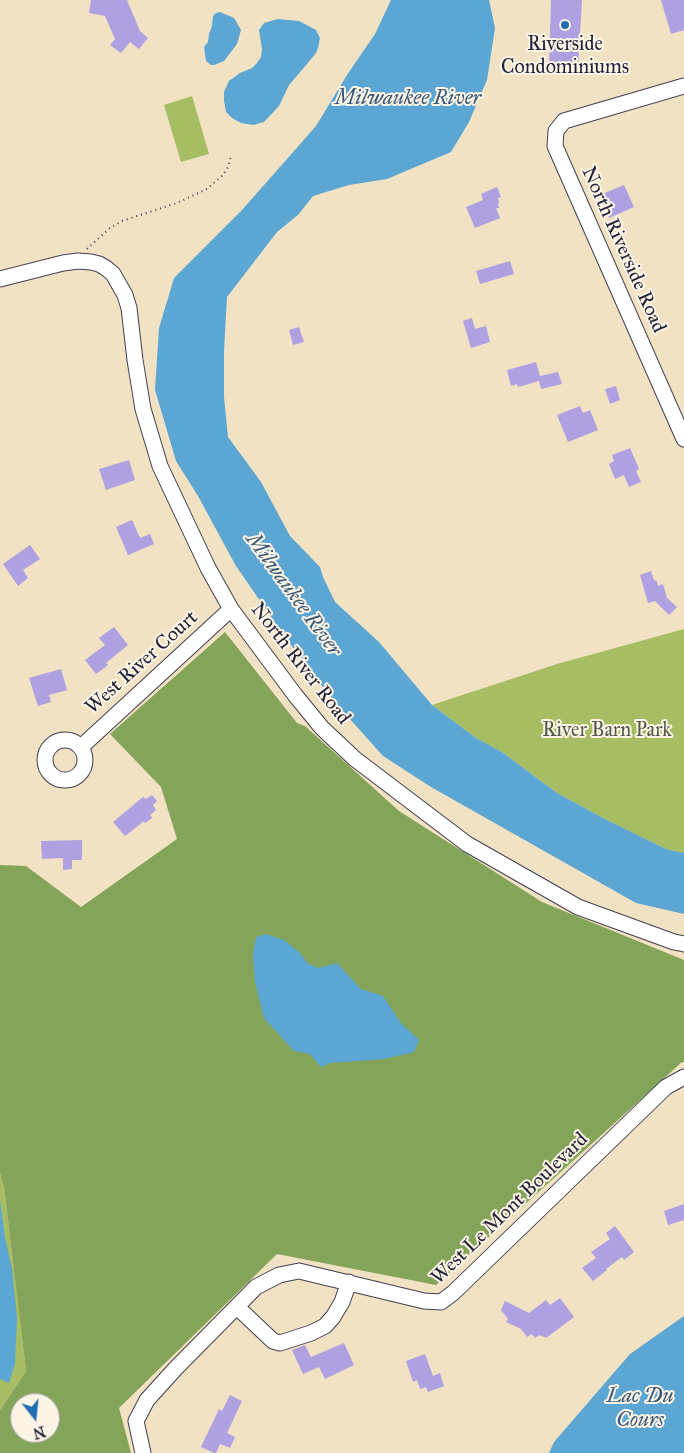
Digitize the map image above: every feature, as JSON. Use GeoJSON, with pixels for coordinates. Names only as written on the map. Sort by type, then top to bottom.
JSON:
{"type":"FeatureCollection","features":[{"type":"Feature","properties":{"kind":"street","name":"North Riverside Road"},"geometry":{"type":"LineString","coordinates":[[684,86],[564,122],[556,131],[556,146],[684,439]]}},
{"type":"Feature","properties":{"kind":"street"},"geometry":{"type":"LineString","coordinates":[[0,279],[77,261]]}},
{"type":"Feature","properties":{"kind":"street","name":"North River Road"},"geometry":{"type":"LineString","coordinates":[[77,261],[91,262],[106,268],[113,274],[126,295],[143,409],[160,466],[208,568],[231,609],[322,728],[354,759],[467,844],[578,907],[684,944]]}},
{"type":"Feature","properties":{"kind":"street","name":"West River Court"},"geometry":{"type":"LineString","coordinates":[[81,746],[231,609]]}},
{"type":"Feature","properties":{"kind":"street","name":"West Le Mont Boulevard"},"geometry":{"type":"LineString","coordinates":[[143,1453],[136,1422],[147,1400],[176,1368],[256,1288],[279,1275],[299,1270],[424,1301],[441,1302],[453,1293],[666,1087],[684,1077]]}},
{"type":"Feature","properties":{"kind":"street"},"geometry":{"type":"LineString","coordinates":[[237,1307],[273,1341],[280,1343],[295,1339],[325,1326],[333,1318],[342,1302],[349,1282]]}},
{"type":"Feature","properties":{"kind":"path"},"geometry":{"type":"LineString","coordinates":[[77,261],[110,228],[131,218],[197,195],[207,189],[223,175],[231,156]]}},
{"type":"Feature","properties":{"kind":"green space"},"geometry":{"type":"Polygon","coordinates":[[[192,96],[209,154],[181,162],[164,105],[192,96]]]}},
{"type":"Feature","properties":{"kind":"green space","name":"River Barn Park"},"geometry":{"type":"Polygon","coordinates":[[[684,629],[684,853],[666,849],[557,793],[502,752],[476,738],[432,705],[557,664],[684,629]]]}},
{"type":"Feature","properties":{"kind":"green space"},"geometry":{"type":"Polygon","coordinates":[[[225,632],[297,723],[305,726],[399,811],[542,902],[684,960],[684,1062],[436,1285],[277,1254],[119,1408],[131,1453],[0,1453],[0,1410],[10,1395],[10,1443],[60,1443],[60,1393],[11,1393],[26,1371],[4,1187],[0,1173],[0,865],[26,866],[81,907],[177,839],[161,787],[110,734],[225,632]]]}},
{"type":"Feature","properties":{"kind":"green space"},"geometry":{"type":"Polygon","coordinates":[[[0,1173],[4,1186],[26,1371],[0,1410],[0,1173]]]}},
{"type":"Feature","properties":{"kind":"water","name":"Milwaukee River"},"geometry":{"type":"Polygon","coordinates":[[[391,0],[489,0],[495,28],[487,80],[469,122],[451,152],[387,179],[349,185],[313,196],[298,215],[277,232],[227,297],[224,397],[228,437],[261,482],[290,536],[320,567],[335,602],[379,642],[432,705],[476,738],[502,752],[557,793],[666,849],[684,853],[684,914],[636,903],[431,787],[383,756],[332,699],[285,637],[236,566],[198,496],[176,461],[155,390],[159,328],[174,278],[242,210],[316,126],[375,34],[391,0]]]}},
{"type":"Feature","properties":{"kind":"water"},"geometry":{"type":"Polygon","coordinates":[[[220,12],[234,18],[241,30],[237,44],[224,61],[211,65],[206,61],[204,47],[208,42],[213,16],[220,12]]]}},
{"type":"Feature","properties":{"kind":"water"},"geometry":{"type":"Polygon","coordinates":[[[278,19],[299,21],[316,30],[320,38],[318,48],[316,53],[289,85],[279,106],[264,122],[253,125],[241,123],[226,112],[224,92],[229,81],[240,73],[252,68],[257,63],[261,57],[262,49],[259,30],[264,23],[278,19]]]}},
{"type":"Feature","properties":{"kind":"water"},"geometry":{"type":"Polygon","coordinates":[[[266,934],[284,940],[300,953],[308,964],[319,968],[337,963],[361,989],[383,996],[401,1023],[419,1040],[414,1052],[384,1059],[330,1063],[321,1067],[310,1054],[294,1051],[264,1018],[255,982],[253,954],[256,937],[266,934]]]}},
{"type":"Feature","properties":{"kind":"water"},"geometry":{"type":"Polygon","coordinates":[[[0,1200],[5,1238],[12,1269],[17,1318],[15,1364],[9,1383],[0,1379],[0,1200]]]}},
{"type":"Feature","properties":{"kind":"water","name":"Lac Du Cours"},"geometry":{"type":"Polygon","coordinates":[[[684,1316],[684,1453],[549,1453],[554,1442],[630,1354],[684,1316]]]}},
{"type":"Feature","properties":{"kind":"building"},"geometry":{"type":"Polygon","coordinates":[[[91,0],[127,0],[140,31],[148,38],[139,49],[130,42],[121,53],[110,45],[115,39],[105,16],[89,13],[91,0]]]}},
{"type":"Feature","properties":{"kind":"building","name":"Riverside Condominiums"},"geometry":{"type":"Polygon","coordinates":[[[551,0],[582,0],[578,68],[549,67],[551,0]]]}},
{"type":"Feature","properties":{"kind":"building"},"geometry":{"type":"Polygon","coordinates":[[[661,0],[684,0],[684,30],[671,34],[661,0]]]}},
{"type":"Feature","properties":{"kind":"building"},"geometry":{"type":"Polygon","coordinates":[[[624,185],[634,207],[609,218],[600,195],[624,185]]]}},
{"type":"Feature","properties":{"kind":"building"},"geometry":{"type":"Polygon","coordinates":[[[497,187],[501,197],[498,198],[499,208],[496,208],[500,218],[475,228],[466,207],[483,200],[481,194],[497,187]]]}},
{"type":"Feature","properties":{"kind":"building"},"geometry":{"type":"Polygon","coordinates":[[[510,261],[514,274],[480,284],[476,271],[510,261]]]}},
{"type":"Feature","properties":{"kind":"building"},"geometry":{"type":"Polygon","coordinates":[[[472,318],[475,329],[486,326],[490,342],[471,348],[463,321],[472,318]]]}},
{"type":"Feature","properties":{"kind":"building"},"geometry":{"type":"Polygon","coordinates":[[[299,327],[304,342],[293,345],[289,330],[299,327]]]}},
{"type":"Feature","properties":{"kind":"building"},"geometry":{"type":"Polygon","coordinates":[[[536,362],[540,376],[558,372],[562,384],[541,389],[539,381],[518,387],[517,384],[511,386],[507,370],[536,362]]]}},
{"type":"Feature","properties":{"kind":"building"},"geometry":{"type":"Polygon","coordinates":[[[616,386],[620,400],[610,404],[605,389],[616,386]]]}},
{"type":"Feature","properties":{"kind":"building"},"geometry":{"type":"Polygon","coordinates":[[[580,406],[583,413],[590,410],[598,430],[568,442],[557,415],[580,406]]]}},
{"type":"Feature","properties":{"kind":"building"},"geometry":{"type":"Polygon","coordinates":[[[630,448],[639,469],[636,471],[641,482],[629,487],[624,475],[615,479],[609,464],[614,461],[612,455],[630,448]]]}},
{"type":"Feature","properties":{"kind":"building"},"geometry":{"type":"Polygon","coordinates":[[[129,460],[135,480],[106,490],[99,469],[129,460]]]}},
{"type":"Feature","properties":{"kind":"building"},"geometry":{"type":"Polygon","coordinates":[[[132,520],[140,538],[150,534],[154,544],[128,555],[116,527],[132,520]]]}},
{"type":"Feature","properties":{"kind":"building"},"geometry":{"type":"Polygon","coordinates":[[[30,545],[40,559],[23,570],[28,578],[18,586],[3,564],[30,545]]]}},
{"type":"Feature","properties":{"kind":"building"},"geometry":{"type":"Polygon","coordinates":[[[651,571],[658,586],[663,584],[667,598],[677,607],[669,615],[655,601],[648,603],[640,575],[651,571]]]}},
{"type":"Feature","properties":{"kind":"building"},"geometry":{"type":"Polygon","coordinates":[[[114,627],[128,645],[96,674],[85,660],[105,645],[99,638],[114,627]]]}},
{"type":"Feature","properties":{"kind":"building"},"geometry":{"type":"Polygon","coordinates":[[[61,669],[67,690],[49,695],[51,702],[38,706],[29,678],[61,669]]]}},
{"type":"Feature","properties":{"kind":"building"},"geometry":{"type":"Polygon","coordinates":[[[152,795],[157,801],[153,805],[156,810],[150,815],[152,818],[145,823],[144,821],[125,836],[113,822],[143,797],[146,799],[152,795]]]}},
{"type":"Feature","properties":{"kind":"building"},"geometry":{"type":"Polygon","coordinates":[[[82,840],[82,860],[72,860],[72,869],[63,870],[63,858],[42,859],[41,841],[82,840]]]}},
{"type":"Feature","properties":{"kind":"building"},"geometry":{"type":"Polygon","coordinates":[[[684,1204],[684,1220],[668,1225],[664,1211],[684,1204]]]}},
{"type":"Feature","properties":{"kind":"building"},"geometry":{"type":"Polygon","coordinates":[[[615,1226],[634,1252],[624,1260],[622,1257],[593,1281],[582,1268],[596,1258],[591,1252],[610,1239],[606,1233],[615,1226]]]}},
{"type":"Feature","properties":{"kind":"building"},"geometry":{"type":"Polygon","coordinates":[[[560,1298],[574,1317],[546,1338],[539,1335],[535,1338],[532,1334],[527,1337],[521,1329],[506,1322],[508,1319],[501,1310],[505,1301],[529,1313],[546,1300],[550,1305],[560,1298]]]}},
{"type":"Feature","properties":{"kind":"building"},"geometry":{"type":"Polygon","coordinates":[[[344,1343],[354,1365],[325,1379],[319,1367],[303,1374],[292,1350],[305,1345],[311,1357],[344,1343]]]}},
{"type":"Feature","properties":{"kind":"building"},"geometry":{"type":"Polygon","coordinates":[[[425,1354],[433,1376],[440,1373],[444,1386],[428,1392],[426,1387],[420,1389],[417,1380],[413,1382],[406,1361],[425,1354]]]}},
{"type":"Feature","properties":{"kind":"building"},"geometry":{"type":"Polygon","coordinates":[[[230,1395],[242,1401],[227,1433],[235,1437],[230,1448],[220,1444],[216,1453],[214,1453],[201,1447],[219,1409],[222,1411],[230,1395]]]}},
{"type":"Feature","properties":{"kind":"place","name":"Riverside Condominiums"},"geometry":{"type":"Point","coordinates":[565,25]}}]}
